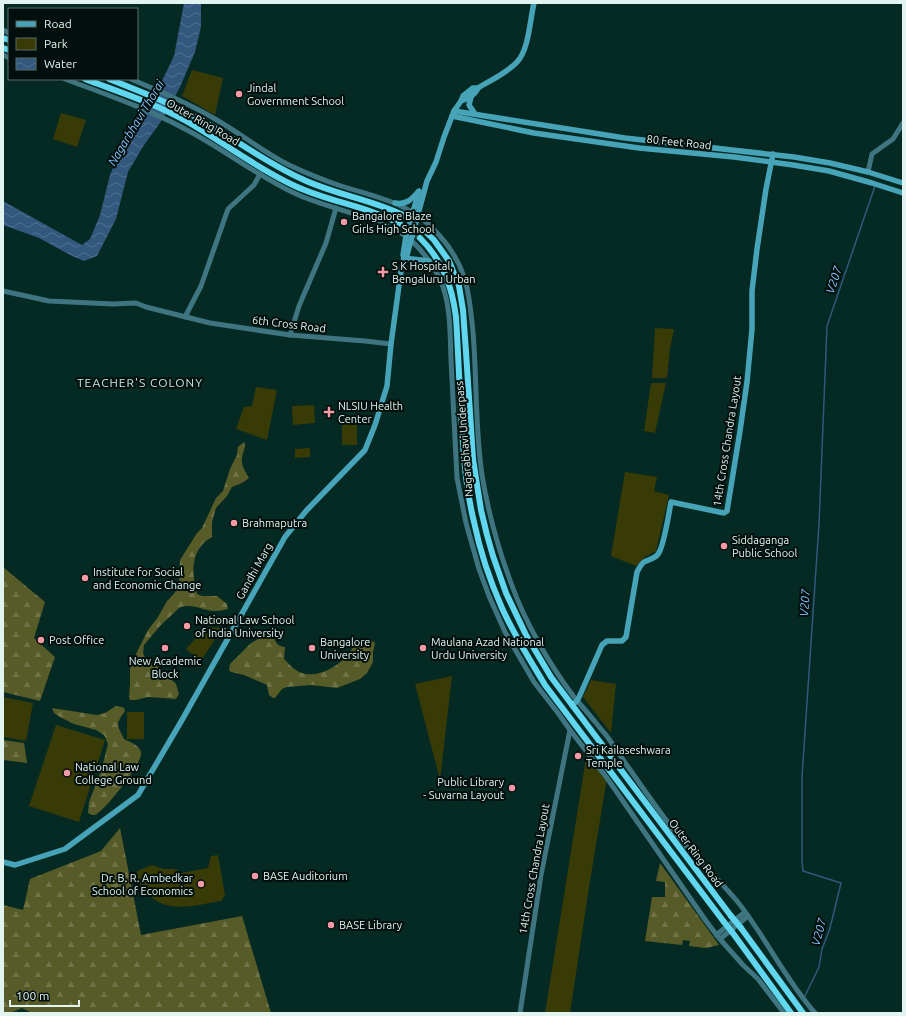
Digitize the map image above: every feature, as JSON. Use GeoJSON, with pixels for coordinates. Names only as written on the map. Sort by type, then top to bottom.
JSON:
{"type":"FeatureCollection","features":[{"type":"Feature","properties":{"kind":"highway","name":"Outer Ring Road"},"geometry":{"type":"LineString","coordinates":[[87,80],[143,105],[173,114],[202,130],[261,172]]}},
{"type":"Feature","properties":{"kind":"highway","name":"Outer Ring Road"},"geometry":{"type":"LineString","coordinates":[[112,80],[177,107],[246,147]]}},
{"type":"Feature","properties":{"kind":"highway"},"geometry":{"type":"LineString","coordinates":[[249,140],[246,147],[272,164],[313,184],[383,206],[405,216]]}},
{"type":"Feature","properties":{"kind":"highway"},"geometry":{"type":"LineString","coordinates":[[261,172],[308,192],[377,213],[400,224]]}},
{"type":"Feature","properties":{"kind":"highway","name":"Nagarabhavi Underpass"},"geometry":{"type":"LineString","coordinates":[[426,232],[434,240],[449,261],[459,286],[466,345],[473,459],[481,510],[493,556],[506,593],[526,635],[551,677],[575,703]]}},
{"type":"Feature","properties":{"kind":"highway","name":"Nagarabhavi Underpass"},"geometry":{"type":"LineString","coordinates":[[420,238],[441,264],[450,286],[455,307],[464,464],[473,521],[483,555],[494,588],[510,625],[561,711]]}},
{"type":"Feature","properties":{"kind":"highway","name":"Outer Ring Road"},"geometry":{"type":"LineString","coordinates":[[575,703],[803,1013]]}},
{"type":"Feature","properties":{"kind":"highway","name":"Outer Ring Road"},"geometry":{"type":"LineString","coordinates":[[561,711],[732,932],[791,1013]]}},
{"type":"Feature","properties":{"kind":"main road"},"geometry":{"type":"LineString","coordinates":[[408,238],[415,213],[436,162],[453,113],[463,96],[469,91],[473,88],[478,88],[509,69],[520,59],[528,36],[534,3]]}},
{"type":"Feature","properties":{"kind":"main road"},"geometry":{"type":"LineString","coordinates":[[461,101],[466,100],[477,92],[478,88]]}},
{"type":"Feature","properties":{"kind":"main road"},"geometry":{"type":"LineString","coordinates":[[471,96],[469,105],[475,114]]}},
{"type":"Feature","properties":{"kind":"main road","name":"80 Feet Road"},"geometry":{"type":"LineString","coordinates":[[453,113],[475,114],[625,138],[724,150],[773,154],[830,163],[868,172],[903,183]]}},
{"type":"Feature","properties":{"kind":"main road","name":"80 Feet Road"},"geometry":{"type":"LineString","coordinates":[[453,113],[534,133],[639,148],[772,161],[829,171],[872,182],[903,193]]}},
{"type":"Feature","properties":{"kind":"main road","name":"14th Cross Chandra Layout"},"geometry":{"type":"LineString","coordinates":[[575,703],[602,645],[607,641],[622,641],[626,636],[637,572],[644,562],[659,553],[671,502],[724,513],[727,511],[747,382],[752,329],[752,291],[756,249],[773,154]]}},
{"type":"Feature","properties":{"kind":"main road"},"geometry":{"type":"LineString","coordinates":[[395,203],[403,204],[410,201],[427,181]]}},
{"type":"Feature","properties":{"kind":"main road"},"geometry":{"type":"LineString","coordinates":[[415,213],[419,191]]}},
{"type":"Feature","properties":{"kind":"main road","name":"Gandhi Marg"},"geometry":{"type":"LineString","coordinates":[[3,862],[15,865],[65,849],[138,795],[285,537],[306,511],[365,450],[375,425],[387,386],[401,271],[404,258],[407,255],[408,238],[414,226],[415,213]]}},
{"type":"Feature","properties":{"kind":"main road"},"geometry":{"type":"LineString","coordinates":[[404,258],[429,261]]}},
{"type":"Feature","properties":{"kind":"street"},"geometry":{"type":"LineString","coordinates":[[67,80],[143,105],[261,172],[295,194],[372,219],[385,225],[408,238],[429,261],[443,288],[448,315],[458,478],[462,502],[479,569],[505,632],[534,682],[561,711],[570,730],[607,778],[718,937],[743,965],[758,979],[784,1013]]}},
{"type":"Feature","properties":{"kind":"street"},"geometry":{"type":"LineString","coordinates":[[133,80],[175,98],[216,119],[278,159],[305,173],[339,186],[395,203],[415,213],[439,234],[452,252],[460,267],[468,289],[474,346],[478,437],[482,474],[491,523],[516,598],[531,629],[575,703],[586,710],[679,838],[727,890],[746,914],[815,1013]]}},
{"type":"Feature","properties":{"kind":"street"},"geometry":{"type":"LineString","coordinates":[[868,172],[872,154],[893,139],[903,123]]}},
{"type":"Feature","properties":{"kind":"street"},"geometry":{"type":"LineString","coordinates":[[184,317],[204,278],[228,209],[254,185],[261,172]]}},
{"type":"Feature","properties":{"kind":"street"},"geometry":{"type":"LineString","coordinates":[[290,336],[299,306],[326,243],[336,208]]}},
{"type":"Feature","properties":{"kind":"street","name":"6th Cross Road"},"geometry":{"type":"LineString","coordinates":[[3,291],[49,301],[113,304],[136,303],[146,307],[210,323],[290,336],[392,344]]}},
{"type":"Feature","properties":{"kind":"street","name":"14th Cross Chandra Layout"},"geometry":{"type":"LineString","coordinates":[[520,1013],[541,875],[570,730]]}},
{"type":"Feature","properties":{"kind":"street"},"geometry":{"type":"LineString","coordinates":[[718,937],[746,914]]}},
{"type":"Feature","properties":{"kind":"green space"},"geometry":{"type":"Polygon","coordinates":[[[192,70],[223,78],[215,115],[182,96],[192,70]]]}},
{"type":"Feature","properties":{"kind":"green space"},"geometry":{"type":"Polygon","coordinates":[[[61,113],[86,120],[77,147],[53,139],[61,113]]]}},
{"type":"Feature","properties":{"kind":"green space"},"geometry":{"type":"Polygon","coordinates":[[[655,328],[674,329],[667,378],[652,378],[655,328]]]}},
{"type":"Feature","properties":{"kind":"green space"},"geometry":{"type":"Polygon","coordinates":[[[651,383],[666,383],[655,433],[644,431],[651,383]]]}},
{"type":"Feature","properties":{"kind":"green space"},"geometry":{"type":"Polygon","coordinates":[[[256,387],[277,390],[267,440],[236,429],[244,407],[252,406],[256,387]]]}},
{"type":"Feature","properties":{"kind":"green space"},"geometry":{"type":"Polygon","coordinates":[[[314,405],[315,423],[293,425],[292,406],[314,405]]]}},
{"type":"Feature","properties":{"kind":"green space"},"geometry":{"type":"Polygon","coordinates":[[[342,423],[357,423],[357,445],[342,445],[342,423]]]}},
{"type":"Feature","properties":{"kind":"green space"},"geometry":{"type":"Polygon","coordinates":[[[244,442],[245,446],[242,463],[249,478],[232,487],[227,496],[216,508],[212,522],[212,537],[198,550],[194,562],[194,582],[197,594],[202,596],[217,596],[227,604],[228,609],[211,611],[192,606],[183,606],[179,608],[160,626],[144,645],[143,653],[145,658],[161,669],[176,684],[179,694],[176,699],[148,697],[130,700],[130,669],[132,662],[148,630],[158,617],[167,601],[179,587],[180,560],[197,533],[202,528],[216,498],[223,491],[230,469],[237,455],[238,447],[244,442]]]}},
{"type":"Feature","properties":{"kind":"green space"},"geometry":{"type":"Polygon","coordinates":[[[310,448],[310,457],[295,458],[295,449],[310,448]]]}},
{"type":"Feature","properties":{"kind":"green space"},"geometry":{"type":"Polygon","coordinates":[[[625,472],[657,477],[654,491],[669,495],[656,551],[645,557],[636,566],[611,556],[625,472]]]}},
{"type":"Feature","properties":{"kind":"green space"},"geometry":{"type":"Polygon","coordinates":[[[3,567],[45,602],[34,638],[55,657],[40,701],[3,692],[3,567]]]}},
{"type":"Feature","properties":{"kind":"green space"},"geometry":{"type":"Polygon","coordinates":[[[208,627],[222,628],[201,661],[186,649],[204,629],[208,629],[208,627]]]}},
{"type":"Feature","properties":{"kind":"green space"},"geometry":{"type":"Polygon","coordinates":[[[264,635],[273,636],[277,644],[285,647],[284,659],[293,668],[307,674],[321,673],[335,666],[346,657],[356,644],[362,640],[369,640],[375,643],[373,662],[367,673],[360,679],[337,688],[311,685],[287,687],[282,689],[275,698],[273,698],[269,695],[267,685],[229,670],[230,664],[250,644],[264,635]]]}},
{"type":"Feature","properties":{"kind":"green space"},"geometry":{"type":"Polygon","coordinates":[[[452,676],[440,780],[415,684],[452,676]]]}},
{"type":"Feature","properties":{"kind":"green space"},"geometry":{"type":"Polygon","coordinates":[[[591,680],[616,684],[611,733],[583,697],[591,680]]]}},
{"type":"Feature","properties":{"kind":"green space"},"geometry":{"type":"Polygon","coordinates":[[[3,697],[33,703],[26,741],[3,737],[3,697]]]}},
{"type":"Feature","properties":{"kind":"green space"},"geometry":{"type":"Polygon","coordinates":[[[116,706],[124,708],[125,711],[118,722],[124,739],[138,747],[141,752],[140,757],[137,765],[116,794],[103,809],[92,815],[88,813],[89,802],[101,771],[108,744],[104,735],[96,730],[74,724],[60,717],[54,713],[52,708],[97,715],[105,713],[116,706]]]}},
{"type":"Feature","properties":{"kind":"green space"},"geometry":{"type":"Polygon","coordinates":[[[127,712],[144,712],[144,739],[127,739],[127,712]]]}},
{"type":"Feature","properties":{"kind":"green space","name":"National Law College Ground"},"geometry":{"type":"Polygon","coordinates":[[[56,725],[105,740],[79,822],[29,806],[56,725]]]}},
{"type":"Feature","properties":{"kind":"green space"},"geometry":{"type":"Polygon","coordinates":[[[3,740],[24,743],[27,763],[3,760],[3,740]]]}},
{"type":"Feature","properties":{"kind":"green space"},"geometry":{"type":"Polygon","coordinates":[[[587,752],[607,778],[570,1013],[545,1013],[587,752]]]}},
{"type":"Feature","properties":{"kind":"green space"},"geometry":{"type":"Polygon","coordinates":[[[120,828],[141,935],[242,916],[271,1013],[32,1013],[22,1008],[10,1013],[3,1013],[3,905],[23,910],[30,879],[101,851],[120,828]]]}},
{"type":"Feature","properties":{"kind":"green space"},"geometry":{"type":"Polygon","coordinates":[[[218,855],[225,895],[221,901],[182,907],[163,904],[155,900],[145,891],[138,880],[137,871],[152,865],[163,869],[176,869],[181,873],[208,868],[211,856],[218,855]]]}},
{"type":"Feature","properties":{"kind":"green space"},"geometry":{"type":"Polygon","coordinates":[[[660,863],[719,945],[706,948],[689,946],[690,941],[683,940],[682,945],[645,941],[652,897],[665,897],[665,882],[656,881],[660,863]]]}},
{"type":"Feature","properties":{"kind":"water","name":"Nagarbhavi Thorai"},"geometry":{"type":"Polygon","coordinates":[[[184,3],[201,3],[201,27],[195,52],[180,87],[162,120],[144,145],[128,172],[116,219],[97,256],[84,261],[39,238],[3,225],[3,201],[82,245],[90,239],[100,215],[110,175],[125,140],[141,111],[160,85],[174,56],[184,3]]]}},
{"type":"Feature","properties":{"kind":"waterway","name":"V207"},"geometry":{"type":"LineString","coordinates":[[805,996],[819,967],[822,949],[829,931],[841,883],[803,871],[802,861],[802,777],[819,524],[827,326],[875,186]]}},
{"type":"Feature","properties":{"kind":"tunnel"},"geometry":{"type":"LineString","coordinates":[[405,216],[426,232]]}},
{"type":"Feature","properties":{"kind":"tunnel"},"geometry":{"type":"LineString","coordinates":[[400,224],[420,238]]}},
{"type":"Feature","properties":{"kind":"place","name":"Jindal Government School"},"geometry":{"type":"Point","coordinates":[239,94]}},
{"type":"Feature","properties":{"kind":"place","name":"Bangalore Blaze Girls High School"},"geometry":{"type":"Point","coordinates":[344,222]}},
{"type":"Feature","properties":{"kind":"place","name":"S K Hospital, Bengaluru Urban"},"geometry":{"type":"Point","coordinates":[383,272]}},
{"type":"Feature","properties":{"kind":"place","name":"NLSIU Health Center"},"geometry":{"type":"Point","coordinates":[329,412]}},
{"type":"Feature","properties":{"kind":"place","name":"Brahmaputra"},"geometry":{"type":"Point","coordinates":[234,523]}},
{"type":"Feature","properties":{"kind":"place","name":"Siddaganga Public School"},"geometry":{"type":"Point","coordinates":[724,546]}},
{"type":"Feature","properties":{"kind":"place","name":"Institute for Social and Economic Change"},"geometry":{"type":"Point","coordinates":[85,578]}},
{"type":"Feature","properties":{"kind":"place","name":"National Law School of India University"},"geometry":{"type":"Point","coordinates":[187,626]}},
{"type":"Feature","properties":{"kind":"place","name":"Post Office"},"geometry":{"type":"Point","coordinates":[41,640]}},
{"type":"Feature","properties":{"kind":"place","name":"New Academic Block"},"geometry":{"type":"Point","coordinates":[165,648]}},
{"type":"Feature","properties":{"kind":"place","name":"Bangalore University"},"geometry":{"type":"Point","coordinates":[312,648]}},
{"type":"Feature","properties":{"kind":"place","name":"Maulana Azad National Urdu University"},"geometry":{"type":"Point","coordinates":[423,648]}},
{"type":"Feature","properties":{"kind":"place","name":"Sri Kailaseshwara Temple"},"geometry":{"type":"Point","coordinates":[578,756]}},
{"type":"Feature","properties":{"kind":"place","name":"National Law College Ground"},"geometry":{"type":"Point","coordinates":[67,773]}},
{"type":"Feature","properties":{"kind":"place","name":"Public Library - Suvarna Layout"},"geometry":{"type":"Point","coordinates":[512,788]}},
{"type":"Feature","properties":{"kind":"place","name":"BASE Auditorium"},"geometry":{"type":"Point","coordinates":[255,876]}},
{"type":"Feature","properties":{"kind":"place","name":"Dr. B. R. Ambedkar School of Economics"},"geometry":{"type":"Point","coordinates":[201,884]}},
{"type":"Feature","properties":{"kind":"place","name":"BASE Library"},"geometry":{"type":"Point","coordinates":[331,925]}},
{"type":"Feature","properties":{"kind":"district","name":"TEACHER'S COLONY"},"geometry":{"type":"Point","coordinates":[140,383]}}]}
